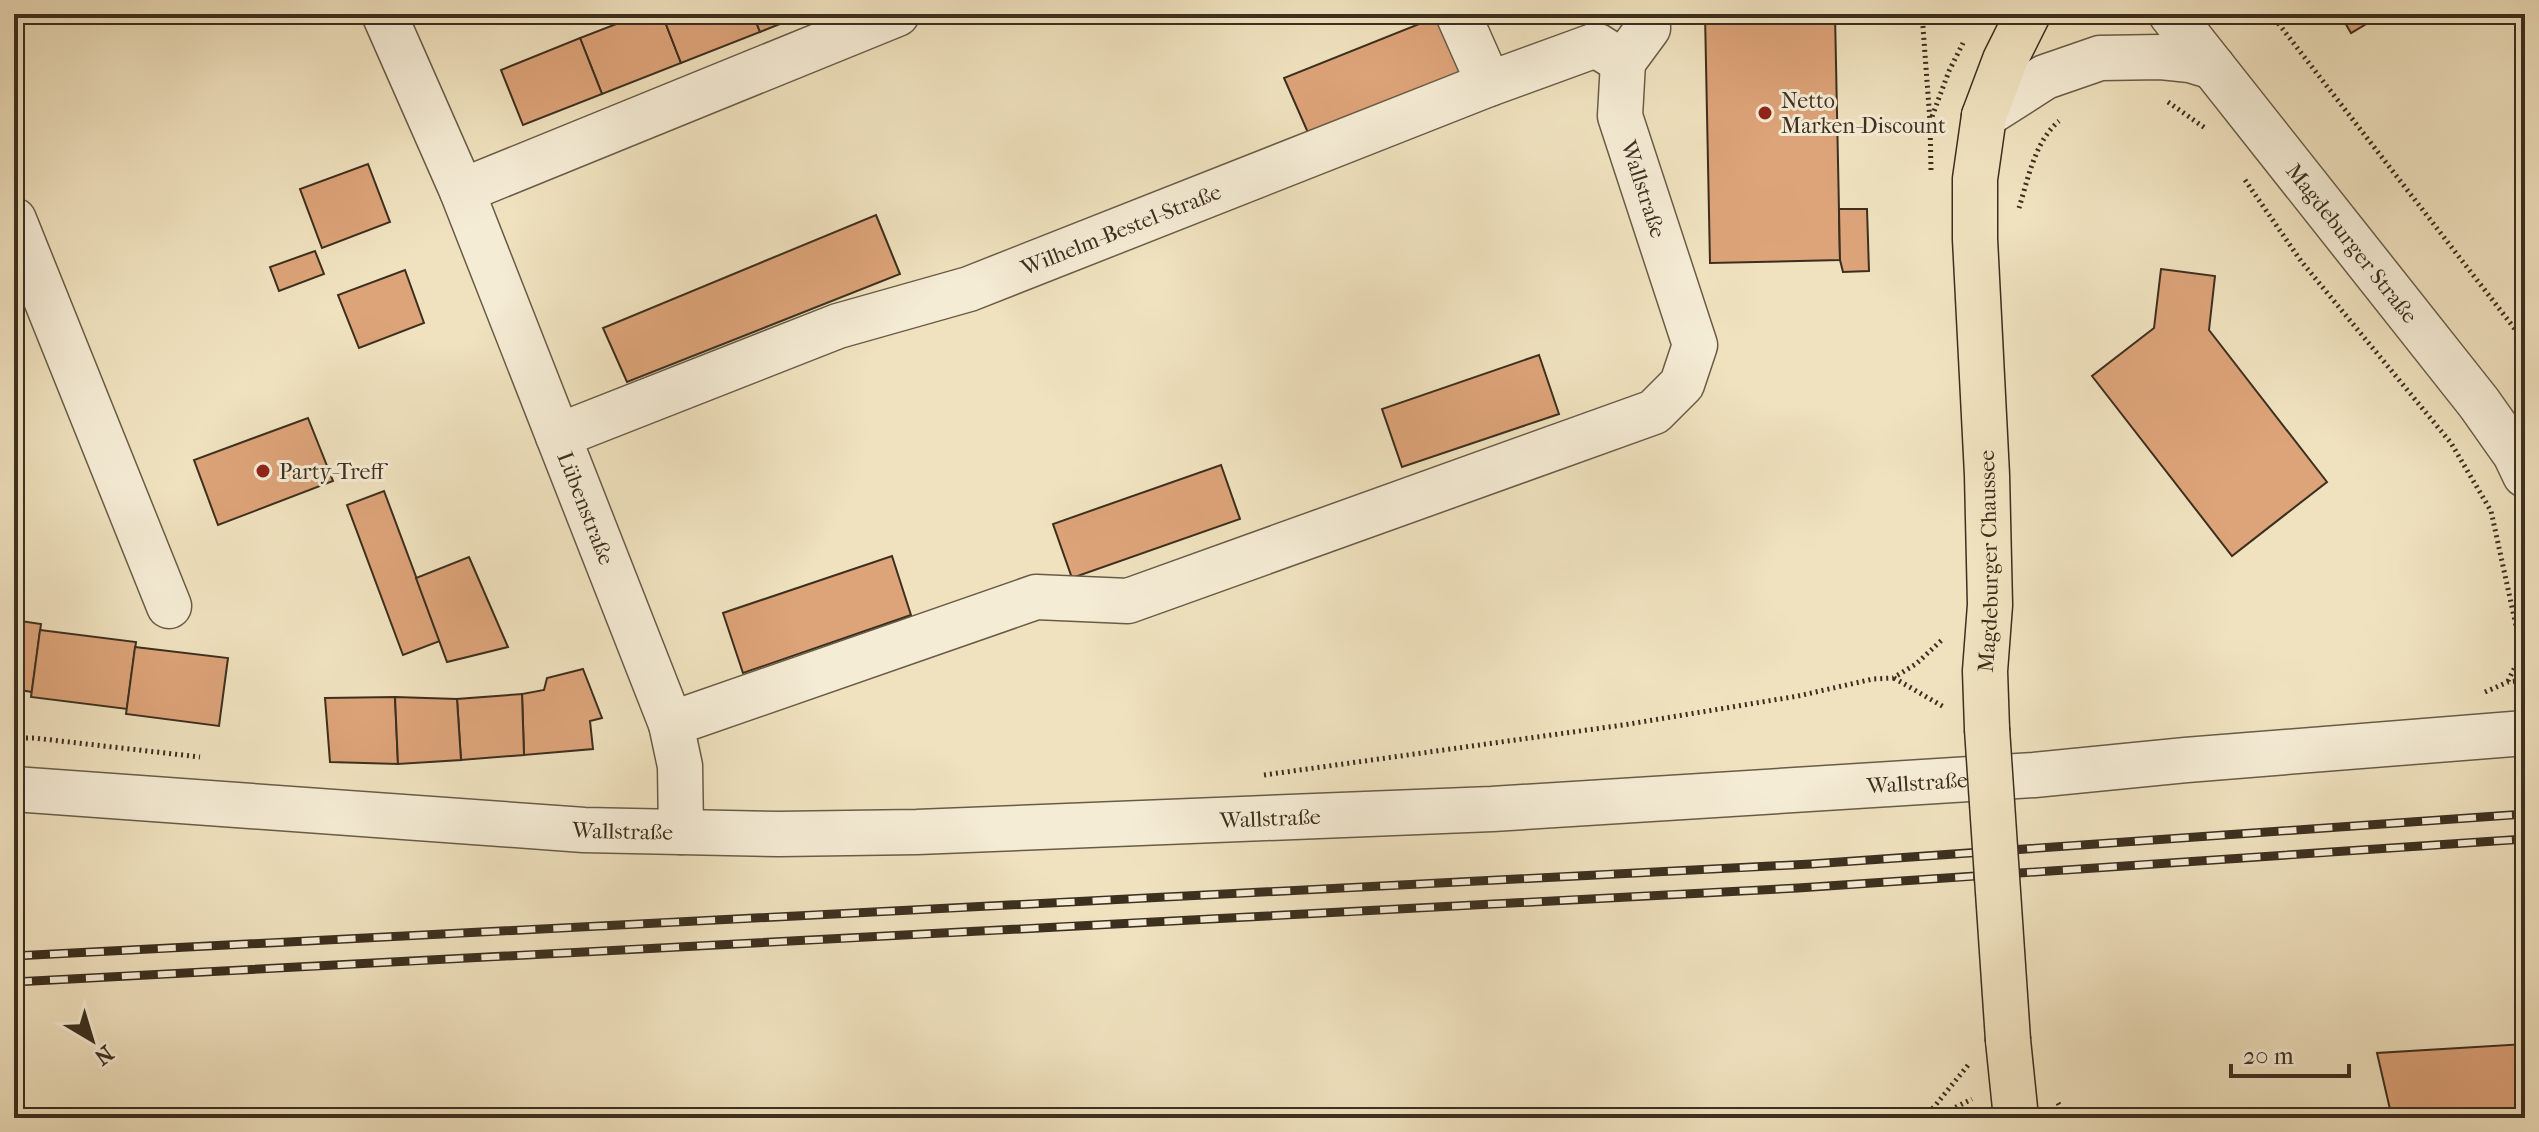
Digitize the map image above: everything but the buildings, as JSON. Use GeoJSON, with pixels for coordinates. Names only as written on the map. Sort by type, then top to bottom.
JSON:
{"type":"FeatureCollection","features":[{"type":"Feature","properties":{"kind":"main road","name":"Magdeburger Chaussee"},"geometry":{"type":"LineString","coordinates":[[2016,1118],[1990,1050],[1972,722],[1985,671],[1990,605],[1975,179],[1984,116],[2005,60],[2028,14]]}},
{"type":"Feature","properties":{"kind":"street","name":"Lübenstraße"},"geometry":{"type":"LineString","coordinates":[[384,14],[462,191],[671,724],[680,766],[681,832]]}},
{"type":"Feature","properties":{"kind":"street"},"geometry":{"type":"LineString","coordinates":[[462,191],[897,14]]}},
{"type":"Feature","properties":{"kind":"street"},"geometry":{"type":"LineString","coordinates":[[1458,14],[1489,84]]}},
{"type":"Feature","properties":{"kind":"street"},"geometry":{"type":"LineString","coordinates":[[1623,62],[1648,28],[1646,14]]}},
{"type":"Feature","properties":{"kind":"street","name":"Magdeburger Straße"},"geometry":{"type":"LineString","coordinates":[[2171,14],[2479,403],[2515,454],[2525,475]]}},
{"type":"Feature","properties":{"kind":"street","name":"Wilhelm-Bestel-Straße"},"geometry":{"type":"LineString","coordinates":[[558,436],[838,326],[969,289],[1489,84],[1596,45],[1623,62]]}},
{"type":"Feature","properties":{"kind":"street"},"geometry":{"type":"LineString","coordinates":[[1984,116],[2045,77],[2100,58],[2161,57],[2190,60],[2213,67]]}},
{"type":"Feature","properties":{"kind":"street","name":"Wallstraße"},"geometry":{"type":"LineString","coordinates":[[671,724],[1036,597],[1128,601],[1654,412],[1682,384],[1695,345],[1620,116],[1623,62]]}},
{"type":"Feature","properties":{"kind":"street"},"geometry":{"type":"LineString","coordinates":[[14,220],[169,606]]}},
{"type":"Feature","properties":{"kind":"street","name":"Wallstraße"},"geometry":{"type":"LineString","coordinates":[[14,789],[570,830],[917,832],[1492,809],[2034,775],[2525,733]]}},
{"type":"Feature","properties":{"kind":"path"},"geometry":{"type":"LineString","coordinates":[[1922,14],[1930,122]]}},
{"type":"Feature","properties":{"kind":"path"},"geometry":{"type":"LineString","coordinates":[[2271,14],[2525,342]]}},
{"type":"Feature","properties":{"kind":"path"},"geometry":{"type":"LineString","coordinates":[[2154,99],[2170,102],[2213,134]]}},
{"type":"Feature","properties":{"kind":"path"},"geometry":{"type":"LineString","coordinates":[[2019,210],[2033,163],[2050,129],[2061,119]]}},
{"type":"Feature","properties":{"kind":"path"},"geometry":{"type":"LineString","coordinates":[[2239,172],[2301,261],[2451,443],[2491,511],[2522,653],[2508,682]]}},
{"type":"Feature","properties":{"kind":"path"},"geometry":{"type":"LineString","coordinates":[[1258,777],[1316,766],[1623,725],[1798,696],[1873,679],[1893,678],[1916,664],[1945,636]]}},
{"type":"Feature","properties":{"kind":"path"},"geometry":{"type":"LineString","coordinates":[[1893,678],[1972,722]]}},
{"type":"Feature","properties":{"kind":"path"},"geometry":{"type":"LineString","coordinates":[[2480,695],[2508,682],[2525,680]]}},
{"type":"Feature","properties":{"kind":"path"},"geometry":{"type":"LineString","coordinates":[[14,738],[204,757]]}},
{"type":"Feature","properties":{"kind":"path"},"geometry":{"type":"LineString","coordinates":[[1925,1118],[1990,1050]]}},
{"type":"Feature","properties":{"kind":"railway"},"geometry":{"type":"LineString","coordinates":[[14,956],[1811,864],[2525,814]]}},
{"type":"Feature","properties":{"kind":"railway"},"geometry":{"type":"LineString","coordinates":[[14,982],[1798,888],[2525,839]]}},
{"type":"Feature","properties":{"kind":"place","name":"Netto Marken-Discount"},"geometry":{"type":"Point","coordinates":[1765,113]}},
{"type":"Feature","properties":{"kind":"place","name":"Party-Treff"},"geometry":{"type":"Point","coordinates":[263,471]}}]}
